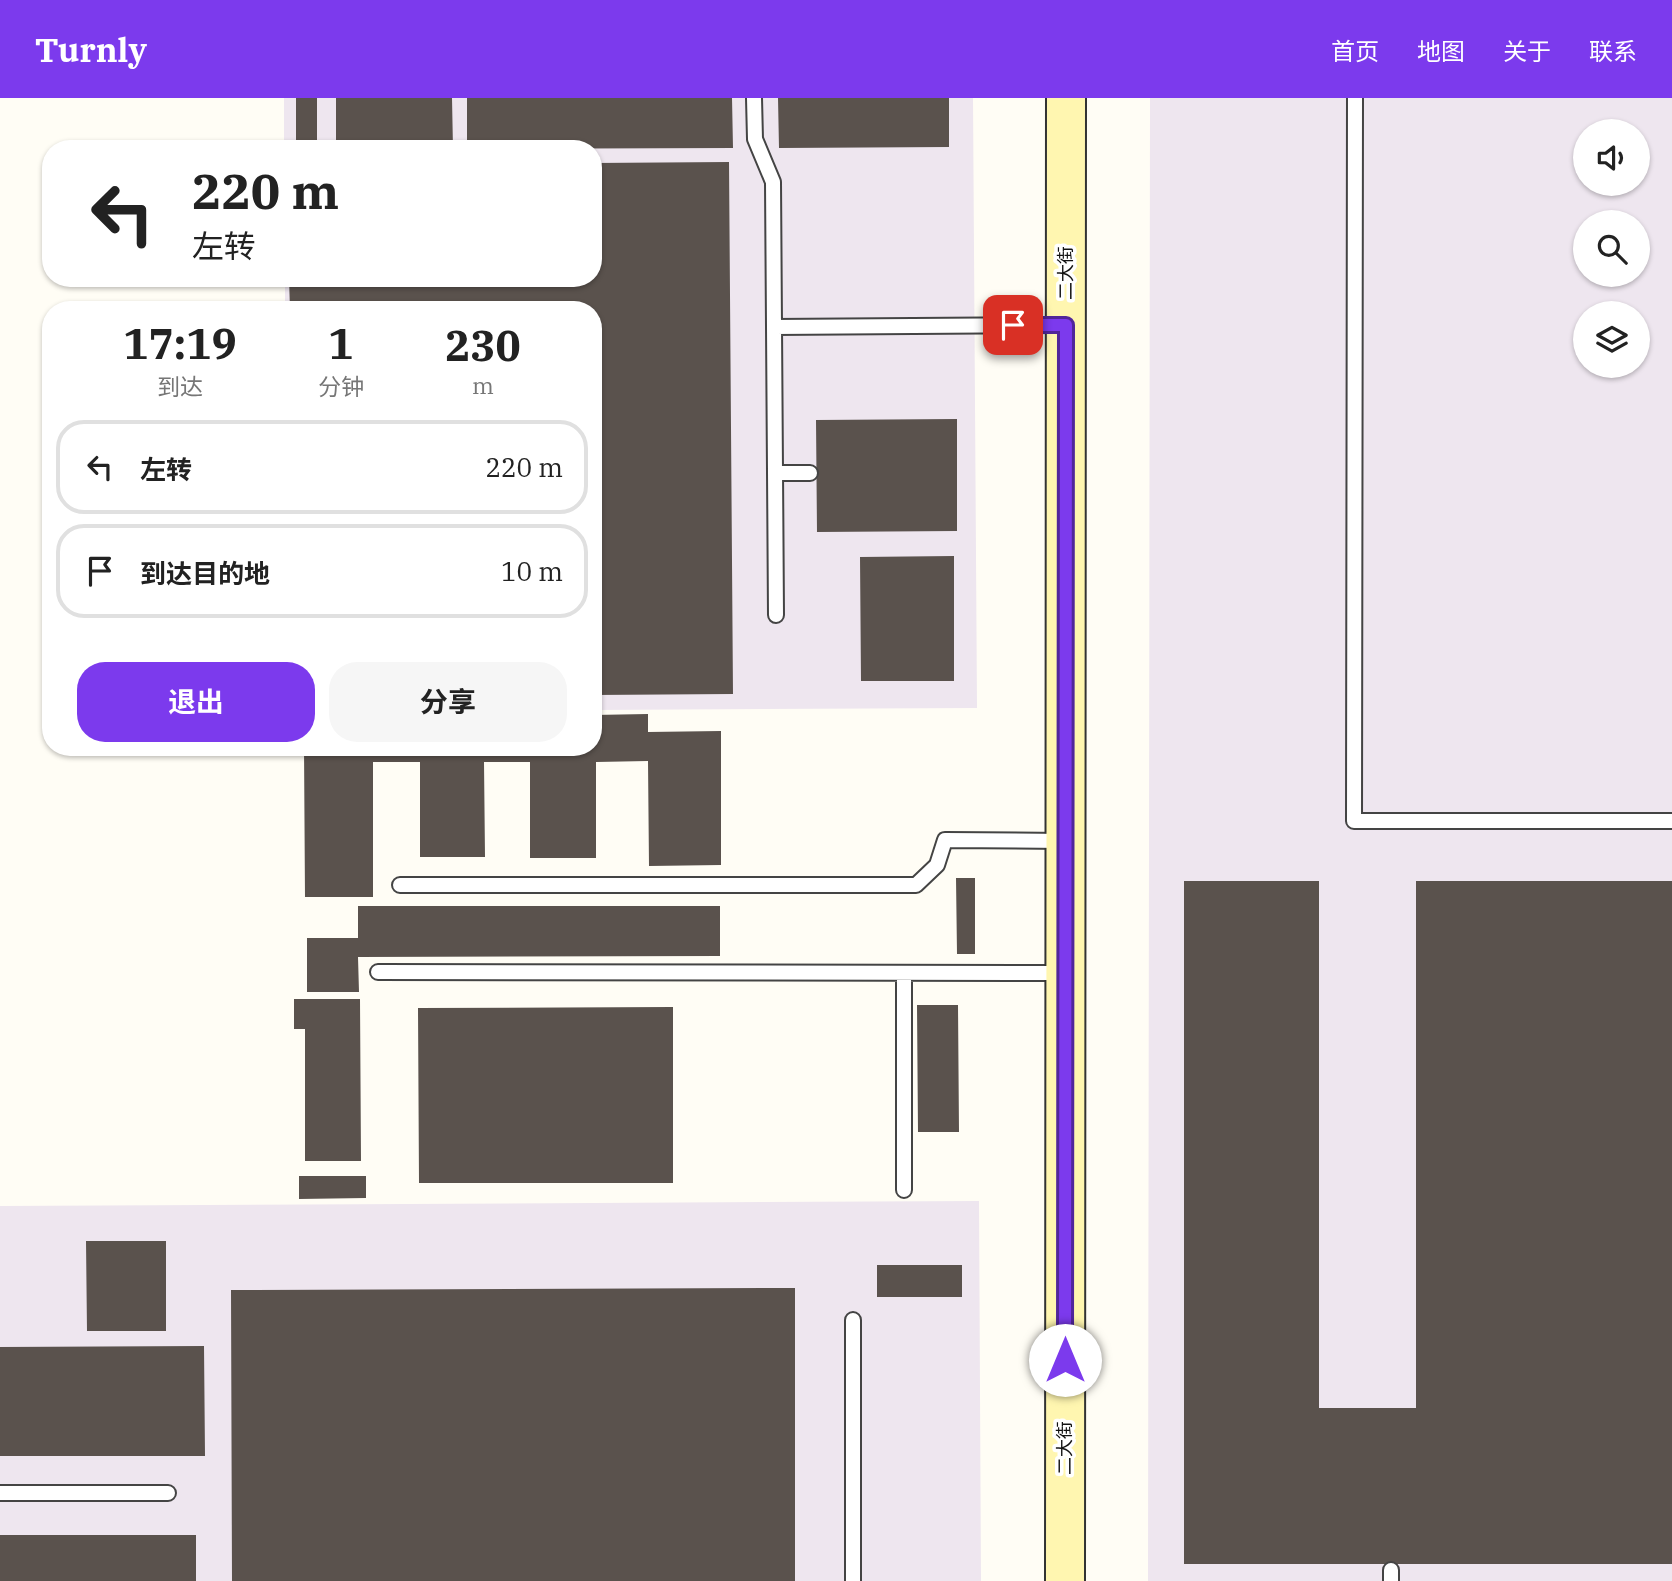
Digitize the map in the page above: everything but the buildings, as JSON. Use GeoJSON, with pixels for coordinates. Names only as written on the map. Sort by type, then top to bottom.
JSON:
{"type":"FeatureCollection","features":[{"type":"Feature","properties":{"kind":"street","name":"二大街"},"geometry":{"type":"LineString","coordinates":[[1065,1581],[1066,98]]}},
{"type":"Feature","properties":{"kind":"lane"},"geometry":{"type":"LineString","coordinates":[[754,98],[755,139],[773,182],[776,615]]}},
{"type":"Feature","properties":{"kind":"lane"},"geometry":{"type":"LineString","coordinates":[[1355,98],[1354,821],[1672,821]]}},
{"type":"Feature","properties":{"kind":"lane"},"geometry":{"type":"LineString","coordinates":[[774,327],[1066,325]]}},
{"type":"Feature","properties":{"kind":"lane"},"geometry":{"type":"LineString","coordinates":[[775,473],[810,473]]}},
{"type":"Feature","properties":{"kind":"lane"},"geometry":{"type":"LineString","coordinates":[[400,885],[916,886],[937,865],[945,841],[1065,841]]}},
{"type":"Feature","properties":{"kind":"lane"},"geometry":{"type":"LineString","coordinates":[[378,972],[1065,973]]}},
{"type":"Feature","properties":{"kind":"lane"},"geometry":{"type":"LineString","coordinates":[[904,973],[904,1190]]}},
{"type":"Feature","properties":{"kind":"lane"},"geometry":{"type":"LineString","coordinates":[[853,1320],[853,1581]]}},
{"type":"Feature","properties":{"kind":"lane"},"geometry":{"type":"LineString","coordinates":[[0,1493],[168,1493]]}},
{"type":"Feature","properties":{"kind":"shaded area"},"geometry":{"type":"Polygon","coordinates":[[[284,98],[973,98],[977,708],[602,710],[602,301],[285,301],[285,287],[602,287],[602,140],[284,140],[284,98]]]}},
{"type":"Feature","properties":{"kind":"shaded area"},"geometry":{"type":"Polygon","coordinates":[[[1150,98],[1672,98],[1672,1581],[1148,1581],[1150,98]]]}},
{"type":"Feature","properties":{"kind":"shaded area"},"geometry":{"type":"Polygon","coordinates":[[[979,1201],[981,1581],[0,1581],[0,1206],[979,1201]]]}},
{"type":"Feature","properties":{"kind":"route"},"geometry":{"type":"LineString","coordinates":[[1013,325],[1066,325],[1065,1360]]}}]}
